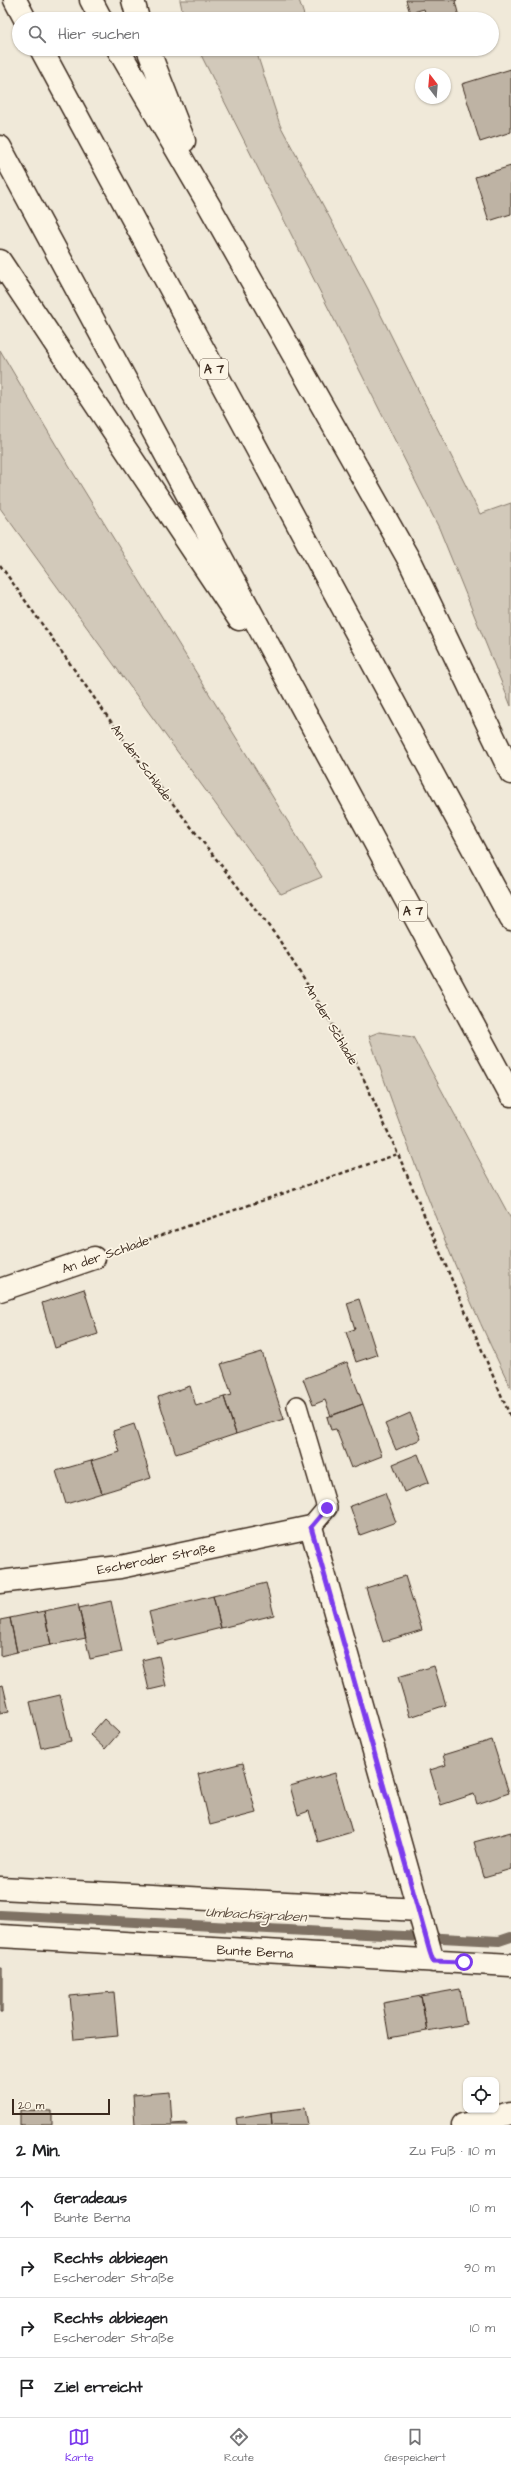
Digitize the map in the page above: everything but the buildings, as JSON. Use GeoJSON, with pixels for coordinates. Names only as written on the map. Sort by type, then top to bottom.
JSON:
{"type":"FeatureCollection","features":[{"type":"Feature","properties":{"kind":"main road"},"geometry":{"type":"LineString","coordinates":[[15,0],[21,12]]}},
{"type":"Feature","properties":{"kind":"main road"},"geometry":{"type":"LineString","coordinates":[[91,0],[97,12]]}},
{"type":"Feature","properties":{"kind":"main road"},"geometry":{"type":"LineString","coordinates":[[133,0],[136,12]]}},
{"type":"Feature","properties":{"kind":"main road","name":"A 7"},"geometry":{"type":"LineString","coordinates":[[45,56],[511,919]]}},
{"type":"Feature","properties":{"kind":"main road"},"geometry":{"type":"LineString","coordinates":[[122,56],[210,207],[408,558],[511,773]]}},
{"type":"Feature","properties":{"kind":"main road"},"geometry":{"type":"LineString","coordinates":[[151,56],[210,207]]}},
{"type":"Feature","properties":{"kind":"main road","name":"A 7"},"geometry":{"type":"LineString","coordinates":[[0,147],[511,1095]]}},
{"type":"Feature","properties":{"kind":"main road"},"geometry":{"type":"LineString","coordinates":[[0,261],[312,728]]}},
{"type":"Feature","properties":{"kind":"main road","name":"An der Schlade"},"geometry":{"type":"LineString","coordinates":[[0,1290],[94,1258]]}},
{"type":"Feature","properties":{"kind":"main road"},"geometry":{"type":"LineString","coordinates":[[311,1527],[432,1957]]}},
{"type":"Feature","properties":{"kind":"main road","name":"Escheroder Straße"},"geometry":{"type":"LineString","coordinates":[[0,1582],[120,1567],[311,1527]]}},
{"type":"Feature","properties":{"kind":"main road"},"geometry":{"type":"LineString","coordinates":[[0,1888],[421,1916]]}},
{"type":"Feature","properties":{"kind":"main road","name":"Bunte Berna"},"geometry":{"type":"LineString","coordinates":[[0,1936],[432,1957],[511,1965]]}},
{"type":"Feature","properties":{"kind":"main road"},"geometry":{"type":"LineString","coordinates":[[463,2125],[511,2113]]}},
{"type":"Feature","properties":{"kind":"lane"},"geometry":{"type":"LineString","coordinates":[[297,1406],[327,1508],[311,1527]]}},
{"type":"Feature","properties":{"kind":"path","name":"An der Schlade"},"geometry":{"type":"LineString","coordinates":[[0,565],[134,754],[278,938],[356,1062],[398,1154],[94,1258]]}},
{"type":"Feature","properties":{"kind":"path"},"geometry":{"type":"LineString","coordinates":[[398,1154],[511,1418]]}},
{"type":"Feature","properties":{"kind":"shaded area"},"geometry":{"type":"Polygon","coordinates":[[[180,0],[299,0],[303,12],[183,12],[180,0]]]}},
{"type":"Feature","properties":{"kind":"shaded area"},"geometry":{"type":"Polygon","coordinates":[[[202,56],[259,56],[258,57],[280,125],[368,289],[480,514],[511,503],[511,706],[439,528],[202,56]]]}},
{"type":"Feature","properties":{"kind":"shaded area"},"geometry":{"type":"Polygon","coordinates":[[[0,350],[56,445],[322,877],[281,894],[0,508],[0,350]]]}},
{"type":"Feature","properties":{"kind":"shaded area"},"geometry":{"type":"Polygon","coordinates":[[[379,1032],[413,1037],[511,1219],[511,1388],[452,1258],[417,1170],[369,1036],[379,1032]]]}},
{"type":"Feature","properties":{"kind":"waterway","name":"Umbachsgraben"},"geometry":{"type":"LineString","coordinates":[[0,1915],[499,1941],[511,1937]]}},
{"type":"Feature","properties":{"kind":"route"},"geometry":{"type":"LineString","coordinates":[[327,1508],[311,1527],[430,1952],[433,1961],[464,1962]]}}]}
